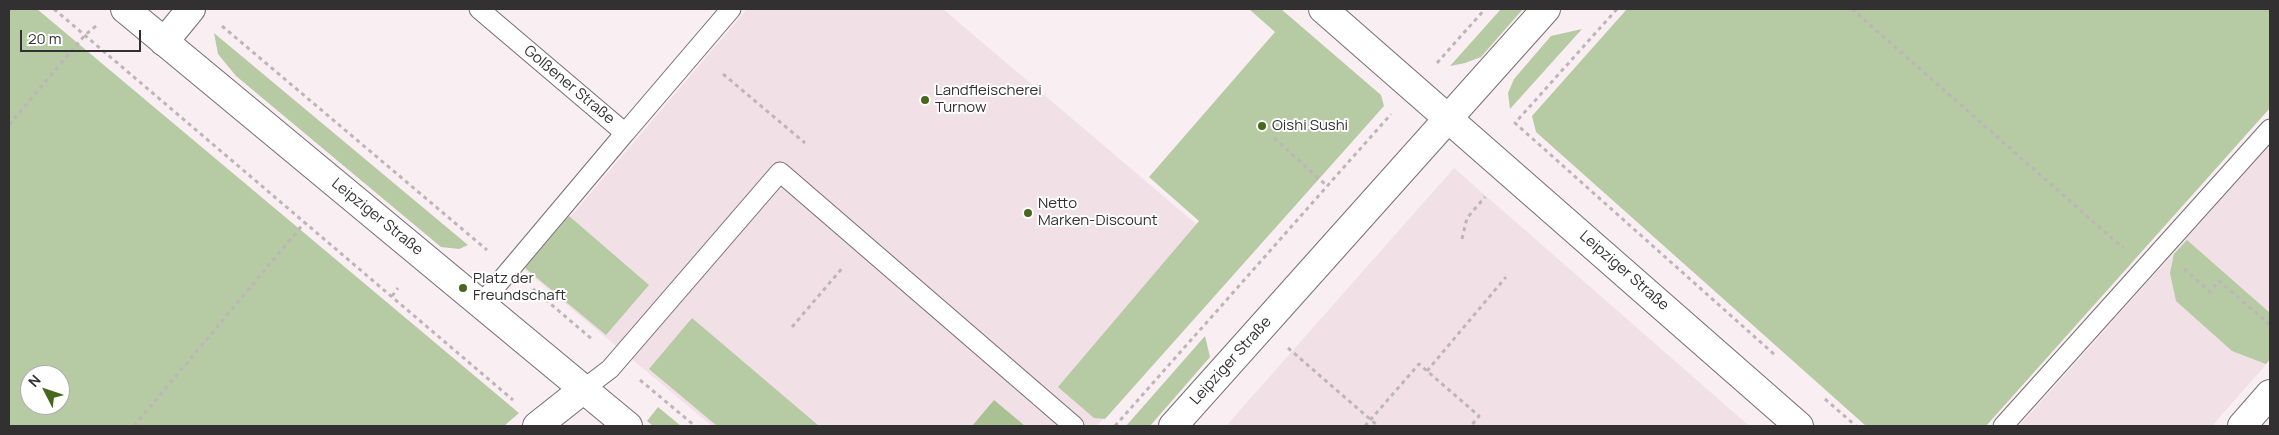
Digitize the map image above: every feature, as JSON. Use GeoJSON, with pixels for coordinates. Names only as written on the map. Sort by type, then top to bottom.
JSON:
{"type":"FeatureCollection","features":[{"type":"Feature","properties":{"kind":"street","name":"Leipziger Straße"},"geometry":{"type":"LineString","coordinates":[[125,9],[585,388],[628,426]]}},
{"type":"Feature","properties":{"kind":"street"},"geometry":{"type":"LineString","coordinates":[[164,42],[192,9]]}},
{"type":"Feature","properties":{"kind":"street"},"geometry":{"type":"LineString","coordinates":[[1322,9],[1448,117]]}},
{"type":"Feature","properties":{"kind":"street","name":"Leipziger Straße"},"geometry":{"type":"LineString","coordinates":[[1174,426],[1546,9]]}},
{"type":"Feature","properties":{"kind":"street","name":"Leipziger Straße"},"geometry":{"type":"LineString","coordinates":[[1448,117],[1799,426]]}},
{"type":"Feature","properties":{"kind":"street"},"geometry":{"type":"LineString","coordinates":[[539,424],[585,388]]}},
{"type":"Feature","properties":{"kind":"street"},"geometry":{"type":"LineString","coordinates":[[2242,426],[2270,394]]}},
{"type":"Feature","properties":{"kind":"lane","name":"Golßener Straße"},"geometry":{"type":"LineString","coordinates":[[479,9],[625,133],[731,9]]}},
{"type":"Feature","properties":{"kind":"lane"},"geometry":{"type":"LineString","coordinates":[[2003,426],[2147,269],[2270,129]]}},
{"type":"Feature","properties":{"kind":"lane"},"geometry":{"type":"LineString","coordinates":[[481,304],[625,133]]}},
{"type":"Feature","properties":{"kind":"lane"},"geometry":{"type":"LineString","coordinates":[[585,388],[610,369],[780,172],[1074,426]]}},
{"type":"Feature","properties":{"kind":"path"},"geometry":{"type":"LineString","coordinates":[[54,9],[392,296],[539,424]]}},
{"type":"Feature","properties":{"kind":"path"},"geometry":{"type":"LineString","coordinates":[[1115,426],[1485,9]]}},
{"type":"Feature","properties":{"kind":"path"},"geometry":{"type":"LineString","coordinates":[[1617,9],[1515,123],[1782,361]]}},
{"type":"Feature","properties":{"kind":"path"},"geometry":{"type":"LineString","coordinates":[[1852,9],[2147,269]]}},
{"type":"Feature","properties":{"kind":"path"},"geometry":{"type":"LineString","coordinates":[[218,22],[695,426]]}},
{"type":"Feature","properties":{"kind":"path"},"geometry":{"type":"LineString","coordinates":[[9,125],[85,35],[99,24]]}},
{"type":"Feature","properties":{"kind":"path"},"geometry":{"type":"LineString","coordinates":[[723,74],[805,143]]}},
{"type":"Feature","properties":{"kind":"path"},"geometry":{"type":"LineString","coordinates":[[1274,138],[1327,186]]}},
{"type":"Feature","properties":{"kind":"path"},"geometry":{"type":"LineString","coordinates":[[1462,239],[1467,218],[1488,193]]}},
{"type":"Feature","properties":{"kind":"path"},"geometry":{"type":"LineString","coordinates":[[134,426],[305,222]]}},
{"type":"Feature","properties":{"kind":"path"},"geometry":{"type":"LineString","coordinates":[[792,327],[863,244]]}},
{"type":"Feature","properties":{"kind":"path"},"geometry":{"type":"LineString","coordinates":[[2163,250],[2210,292],[2220,281],[2270,325]]}},
{"type":"Feature","properties":{"kind":"path"},"geometry":{"type":"LineString","coordinates":[[1427,371],[1506,278]]}},
{"type":"Feature","properties":{"kind":"path"},"geometry":{"type":"LineString","coordinates":[[392,296],[398,288]]}},
{"type":"Feature","properties":{"kind":"path"},"geometry":{"type":"LineString","coordinates":[[1281,355],[1294,340]]}},
{"type":"Feature","properties":{"kind":"path"},"geometry":{"type":"LineString","coordinates":[[1288,348],[1378,426]]}},
{"type":"Feature","properties":{"kind":"path"},"geometry":{"type":"LineString","coordinates":[[1365,426],[1419,364],[1479,416],[1470,426]]}},
{"type":"Feature","properties":{"kind":"path"},"geometry":{"type":"LineString","coordinates":[[1819,394],[1856,426]]}},
{"type":"Feature","properties":{"kind":"shaded area"},"geometry":{"type":"Polygon","coordinates":[[[747,9],[943,9],[1241,262],[1097,426],[712,426],[525,270],[747,9]]]}},
{"type":"Feature","properties":{"kind":"shaded area"},"geometry":{"type":"Polygon","coordinates":[[[2270,145],[2270,360],[2212,426],[2019,426],[2270,145]]]}},
{"type":"Feature","properties":{"kind":"shaded area"},"geometry":{"type":"Polygon","coordinates":[[[1454,168],[1746,423],[1750,426],[1226,426],[1454,168]]]}},
{"type":"Feature","properties":{"kind":"green space"},"geometry":{"type":"Polygon","coordinates":[[[9,9],[37,9],[519,413],[504,426],[9,426],[9,9]]]}},
{"type":"Feature","properties":{"kind":"green space"},"geometry":{"type":"Polygon","coordinates":[[[1249,9],[1281,9],[1381,95],[1384,106],[1105,419],[1094,418],[1058,387],[1199,221],[1149,177],[1275,32],[1249,9]]]}},
{"type":"Feature","properties":{"kind":"green space"},"geometry":{"type":"Polygon","coordinates":[[[1501,9],[1523,9],[1481,57],[1450,66],[1501,9]]]}},
{"type":"Feature","properties":{"kind":"green space"},"geometry":{"type":"Polygon","coordinates":[[[1627,9],[2270,9],[2270,108],[1986,426],[1866,426],[1536,132],[1532,116],[1627,9]]]}},
{"type":"Feature","properties":{"kind":"green space"},"geometry":{"type":"Polygon","coordinates":[[[1582,29],[1510,109],[1508,93],[1514,79],[1551,36],[1582,29]]]}},
{"type":"Feature","properties":{"kind":"green space"},"geometry":{"type":"Polygon","coordinates":[[[214,33],[468,245],[459,249],[441,247],[236,76],[218,54],[214,33]]]}},
{"type":"Feature","properties":{"kind":"green space"},"geometry":{"type":"Polygon","coordinates":[[[569,216],[649,285],[606,335],[525,268],[569,216]]]}},
{"type":"Feature","properties":{"kind":"green space"},"geometry":{"type":"Polygon","coordinates":[[[2187,240],[2270,313],[2270,359],[2266,364],[2232,351],[2176,301],[2170,273],[2174,254],[2187,240]]]}},
{"type":"Feature","properties":{"kind":"green space"},"geometry":{"type":"Polygon","coordinates":[[[692,318],[819,426],[717,426],[649,369],[692,318]]]}},
{"type":"Feature","properties":{"kind":"green space"},"geometry":{"type":"Polygon","coordinates":[[[1205,336],[1210,357],[1150,426],[1126,426],[1205,336]]]}},
{"type":"Feature","properties":{"kind":"green space"},"geometry":{"type":"Polygon","coordinates":[[[994,400],[1025,426],[972,426],[994,400]]]}},
{"type":"Feature","properties":{"kind":"green space"},"geometry":{"type":"Polygon","coordinates":[[[658,407],[681,426],[653,426],[647,421],[658,407]]]}},
{"type":"Feature","properties":{"kind":"place","name":"Landfleischerei Turnow"},"geometry":{"type":"Point","coordinates":[925,100]}},
{"type":"Feature","properties":{"kind":"place","name":"Oishi Sushi"},"geometry":{"type":"Point","coordinates":[1262,126]}},
{"type":"Feature","properties":{"kind":"place","name":"Netto Marken-Discount"},"geometry":{"type":"Point","coordinates":[1028,213]}},
{"type":"Feature","properties":{"kind":"place","name":"Platz der Freundschaft"},"geometry":{"type":"Point","coordinates":[463,288]}}]}
